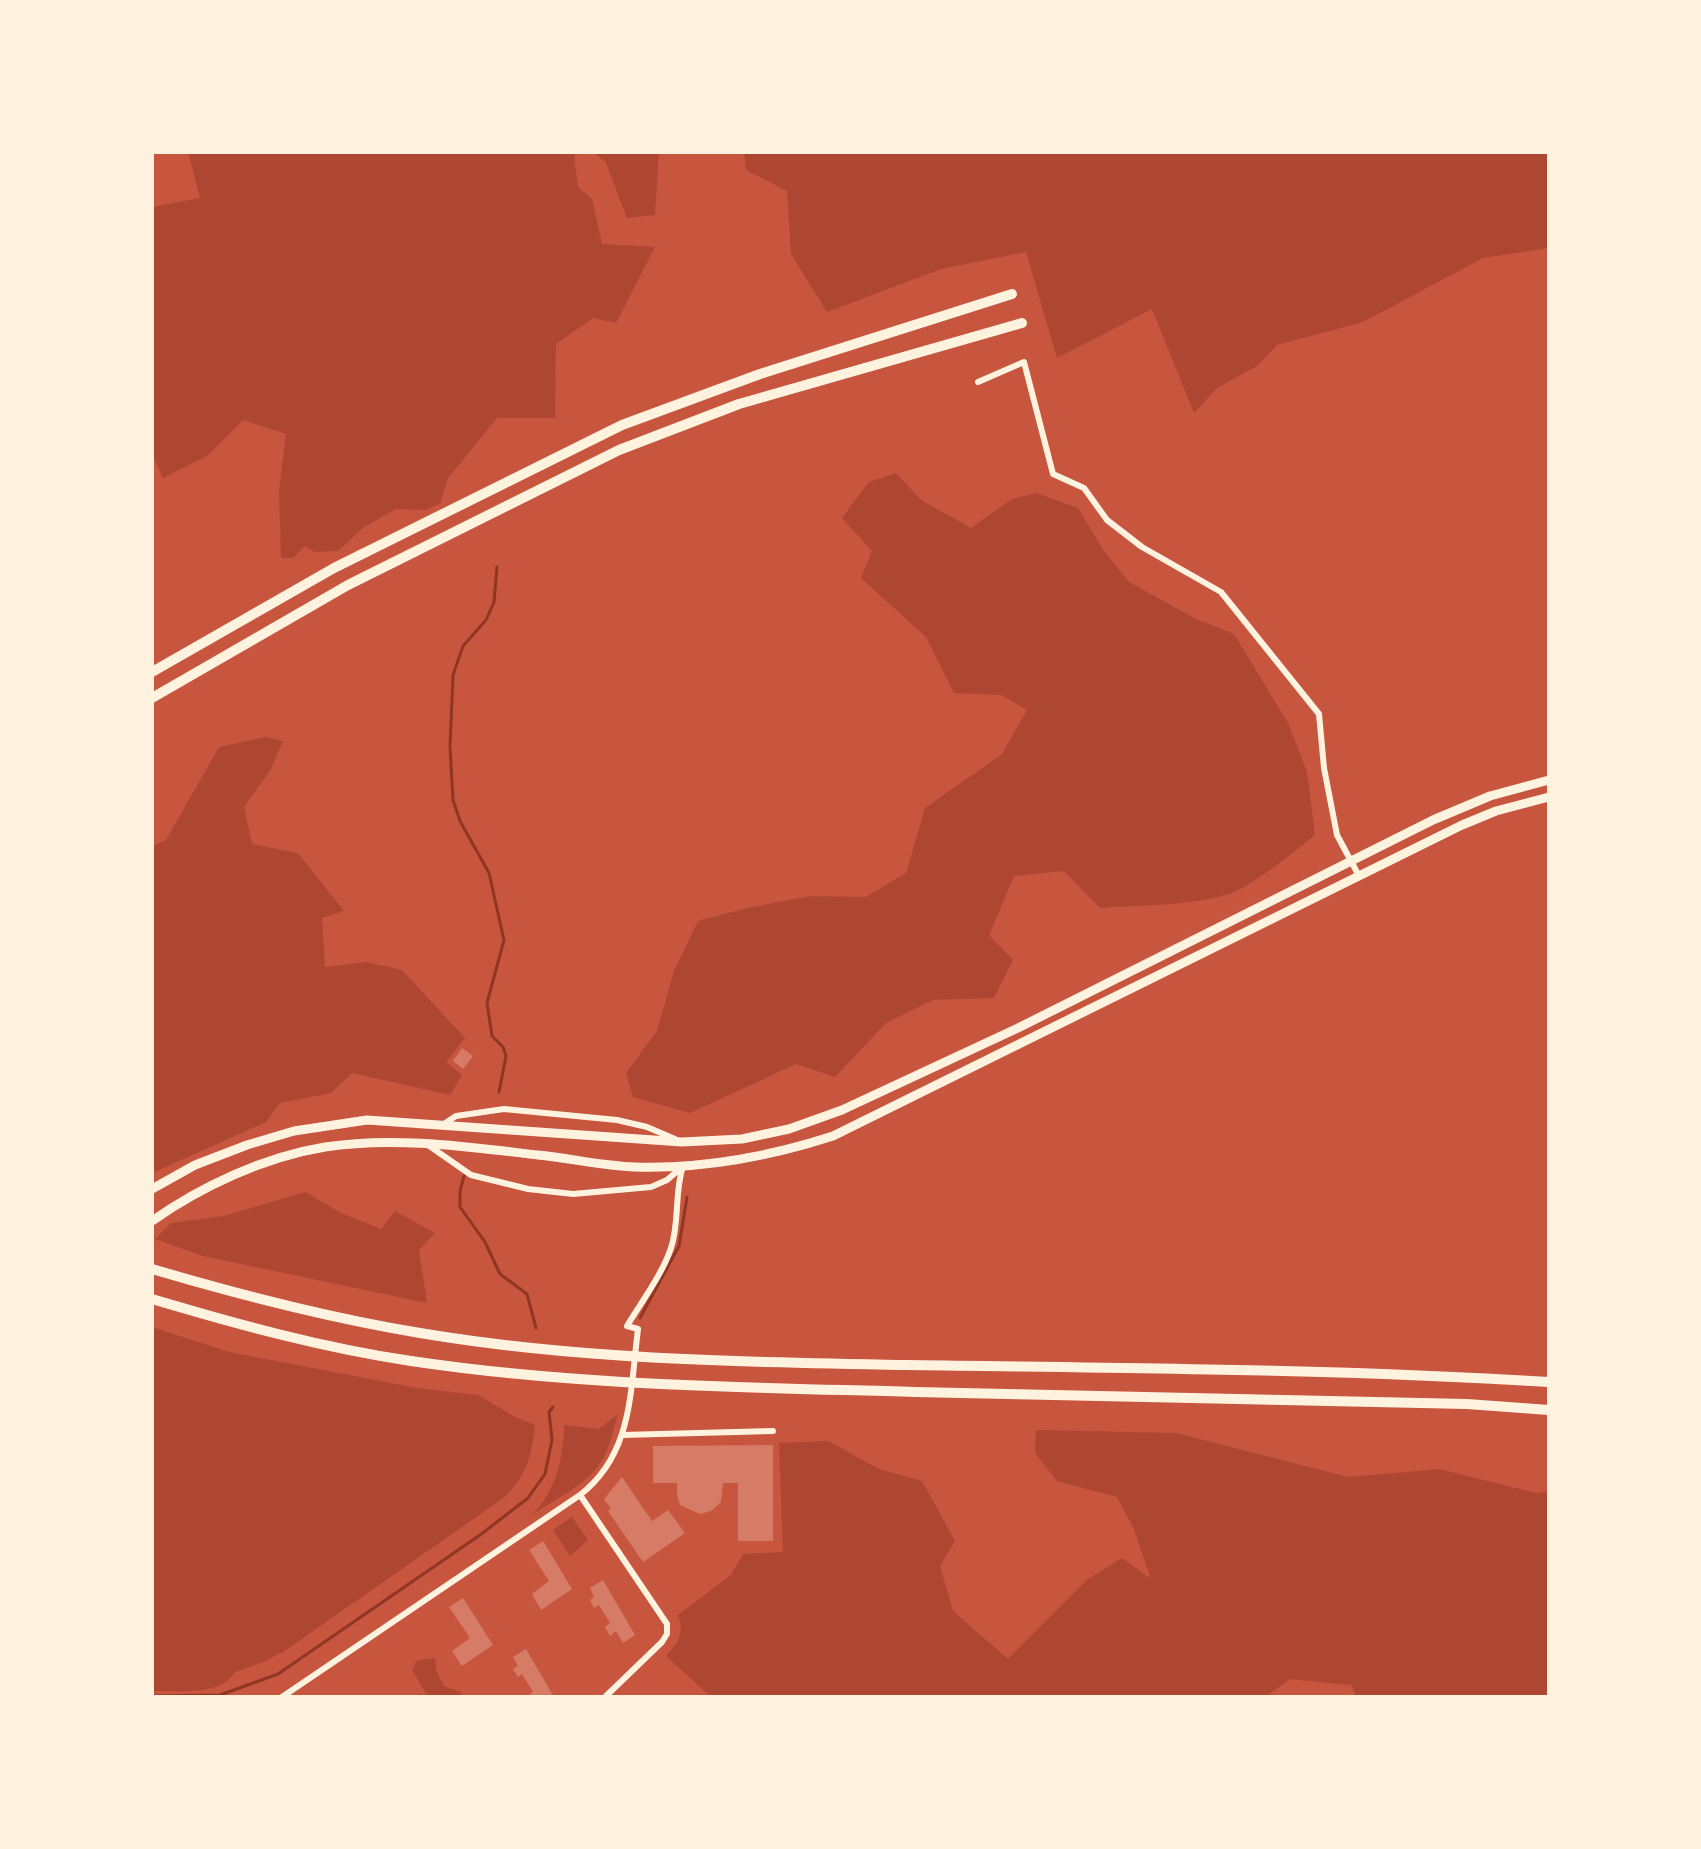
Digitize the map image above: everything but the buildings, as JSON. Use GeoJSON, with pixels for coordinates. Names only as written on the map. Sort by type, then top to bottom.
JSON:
{"type":"FeatureCollection","features":[{"type":"Feature","properties":{"kind":"highway"},"geometry":{"type":"LineString","coordinates":[[152,672],[334,568],[622,425],[760,374],[1012,294]]}},
{"type":"Feature","properties":{"kind":"highway"},"geometry":{"type":"LineString","coordinates":[[152,698],[348,585],[619,450],[739,404],[1022,323]]}},
{"type":"Feature","properties":{"kind":"highway"},"geometry":{"type":"LineString","coordinates":[[152,1269],[300,1309],[421,1334],[639,1357],[1401,1374],[1549,1382]]}},
{"type":"Feature","properties":{"kind":"highway"},"geometry":{"type":"LineString","coordinates":[[152,1299],[287,1336],[408,1361],[550,1378],[638,1384],[1467,1404],[1549,1410]]}},
{"type":"Feature","properties":{"kind":"main road"},"geometry":{"type":"LineString","coordinates":[[152,1189],[195,1165],[247,1145],[294,1131],[367,1120],[682,1142],[742,1139],[789,1129],[842,1110],[1018,1028],[1457,809],[1490,796],[1549,780]]}},
{"type":"Feature","properties":{"kind":"main road"},"geometry":{"type":"LineString","coordinates":[[152,1221],[212,1186],[297,1153],[350,1145],[428,1145],[633,1167],[683,1166],[774,1153],[833,1136],[1485,815],[1549,797]]}},
{"type":"Feature","properties":{"kind":"street"},"geometry":{"type":"LineString","coordinates":[[978,382],[1024,362],[1053,474],[1084,488],[1107,520],[1142,547],[1221,592],[1319,714],[1324,768],[1337,835],[1359,876]]}},
{"type":"Feature","properties":{"kind":"street"},"geometry":{"type":"LineString","coordinates":[[444,1124],[459,1115],[504,1109],[521,1115],[617,1120],[647,1127],[682,1142]]}},
{"type":"Feature","properties":{"kind":"street"},"geometry":{"type":"LineString","coordinates":[[428,1145],[471,1175],[573,1194],[651,1187],[667,1180],[683,1166]]}},
{"type":"Feature","properties":{"kind":"street"},"geometry":{"type":"LineString","coordinates":[[282,1697],[580,1495],[598,1481],[610,1466],[627,1415],[638,1329],[627,1326],[671,1247],[678,1213],[677,1186],[683,1166]]}},
{"type":"Feature","properties":{"kind":"street"},"geometry":{"type":"LineString","coordinates":[[517,1186],[518,1176]]}},
{"type":"Feature","properties":{"kind":"street"},"geometry":{"type":"LineString","coordinates":[[622,1435],[773,1431]]}},
{"type":"Feature","properties":{"kind":"street"},"geometry":{"type":"LineString","coordinates":[[580,1495],[667,1624],[667,1634],[662,1642],[605,1697]]}},
{"type":"Feature","properties":{"kind":"shaded area"},"geometry":{"type":"Polygon","coordinates":[[[188,152],[581,152],[574,156],[578,187],[592,199],[602,244],[655,247],[616,323],[593,318],[556,344],[555,418],[497,418],[448,478],[440,504],[425,510],[396,509],[364,527],[338,551],[315,552],[305,546],[293,558],[281,558],[279,490],[286,434],[243,420],[207,456],[163,478],[152,454],[152,207],[200,198],[188,152]]]}},
{"type":"Feature","properties":{"kind":"shaded area"},"geometry":{"type":"Polygon","coordinates":[[[593,152],[659,152],[655,215],[627,218],[606,163],[593,152]]]}},
{"type":"Feature","properties":{"kind":"shaded area"},"geometry":{"type":"Polygon","coordinates":[[[744,152],[1549,152],[1549,248],[1483,258],[1363,322],[1277,345],[1257,366],[1217,388],[1194,413],[1152,309],[1057,358],[1026,252],[941,269],[827,312],[791,254],[787,191],[746,170],[744,152]]]}},
{"type":"Feature","properties":{"kind":"shaded area"},"geometry":{"type":"Polygon","coordinates":[[[896,473],[921,500],[971,528],[1012,499],[1036,493],[1078,508],[1104,551],[1129,582],[1196,619],[1234,634],[1288,723],[1307,772],[1315,835],[1249,884],[1229,894],[1197,901],[1100,908],[1064,871],[1014,876],[989,935],[1013,960],[994,998],[933,1000],[886,1023],[835,1077],[796,1064],[690,1113],[633,1097],[626,1073],[657,1031],[674,971],[698,921],[811,896],[866,897],[906,873],[925,808],[1002,754],[1027,710],[1001,695],[954,693],[926,637],[861,578],[872,551],[842,518],[869,482],[896,473]]]}},
{"type":"Feature","properties":{"kind":"shaded area"},"geometry":{"type":"Polygon","coordinates":[[[266,737],[283,741],[271,769],[244,807],[252,844],[298,853],[344,911],[322,918],[325,967],[366,962],[402,970],[465,1038],[446,1062],[462,1075],[450,1095],[352,1073],[331,1093],[280,1103],[266,1122],[152,1173],[152,846],[166,840],[219,747],[266,737]]]}},
{"type":"Feature","properties":{"kind":"shaded area"},"geometry":{"type":"Polygon","coordinates":[[[305,1192],[341,1213],[381,1229],[395,1211],[435,1233],[419,1250],[427,1303],[203,1256],[155,1239],[171,1223],[224,1216],[305,1192]]]}},
{"type":"Feature","properties":{"kind":"shaded area"},"geometry":{"type":"Polygon","coordinates":[[[152,1327],[229,1352],[417,1388],[478,1395],[535,1425],[527,1464],[505,1497],[283,1652],[235,1672],[228,1680],[209,1689],[152,1691],[152,1327]]]}},
{"type":"Feature","properties":{"kind":"shaded area"},"geometry":{"type":"Polygon","coordinates":[[[618,1414],[607,1451],[595,1470],[532,1515],[547,1495],[557,1473],[564,1425],[599,1429],[618,1414]]]}},
{"type":"Feature","properties":{"kind":"shaded area"},"geometry":{"type":"Polygon","coordinates":[[[1036,1430],[1176,1433],[1348,1477],[1439,1469],[1536,1493],[1549,1492],[1549,1697],[1356,1697],[1352,1685],[1290,1679],[1265,1697],[711,1697],[666,1656],[679,1637],[681,1627],[678,1615],[731,1575],[743,1554],[783,1552],[779,1443],[828,1441],[879,1469],[922,1481],[955,1541],[940,1566],[953,1611],[1008,1659],[1088,1579],[1122,1558],[1151,1579],[1133,1527],[1117,1497],[1057,1481],[1035,1453],[1036,1430]]]}},
{"type":"Feature","properties":{"kind":"shaded area"},"geometry":{"type":"Polygon","coordinates":[[[572,1517],[588,1540],[570,1556],[553,1530],[572,1517]]]}},
{"type":"Feature","properties":{"kind":"shaded area"},"geometry":{"type":"Polygon","coordinates":[[[435,1658],[436,1670],[444,1686],[463,1693],[457,1697],[428,1697],[412,1670],[416,1661],[435,1658]]]}},
{"type":"Feature","properties":{"kind":"waterway"},"geometry":{"type":"LineString","coordinates":[[497,567],[494,602],[486,620],[463,646],[453,675],[450,746],[453,800],[460,821],[489,873],[504,940],[487,1003],[492,1036],[503,1047],[506,1056],[499,1092]]}},
{"type":"Feature","properties":{"kind":"waterway"},"geometry":{"type":"LineString","coordinates":[[464,1176],[460,1207],[485,1242],[500,1274],[527,1294],[536,1328]]}},
{"type":"Feature","properties":{"kind":"waterway"},"geometry":{"type":"LineString","coordinates":[[640,1318],[679,1246],[687,1197]]}},
{"type":"Feature","properties":{"kind":"waterway"},"geometry":{"type":"LineString","coordinates":[[152,1696],[220,1695],[278,1674],[480,1535],[528,1498],[545,1474],[552,1440],[549,1412],[553,1407]]}}]}
